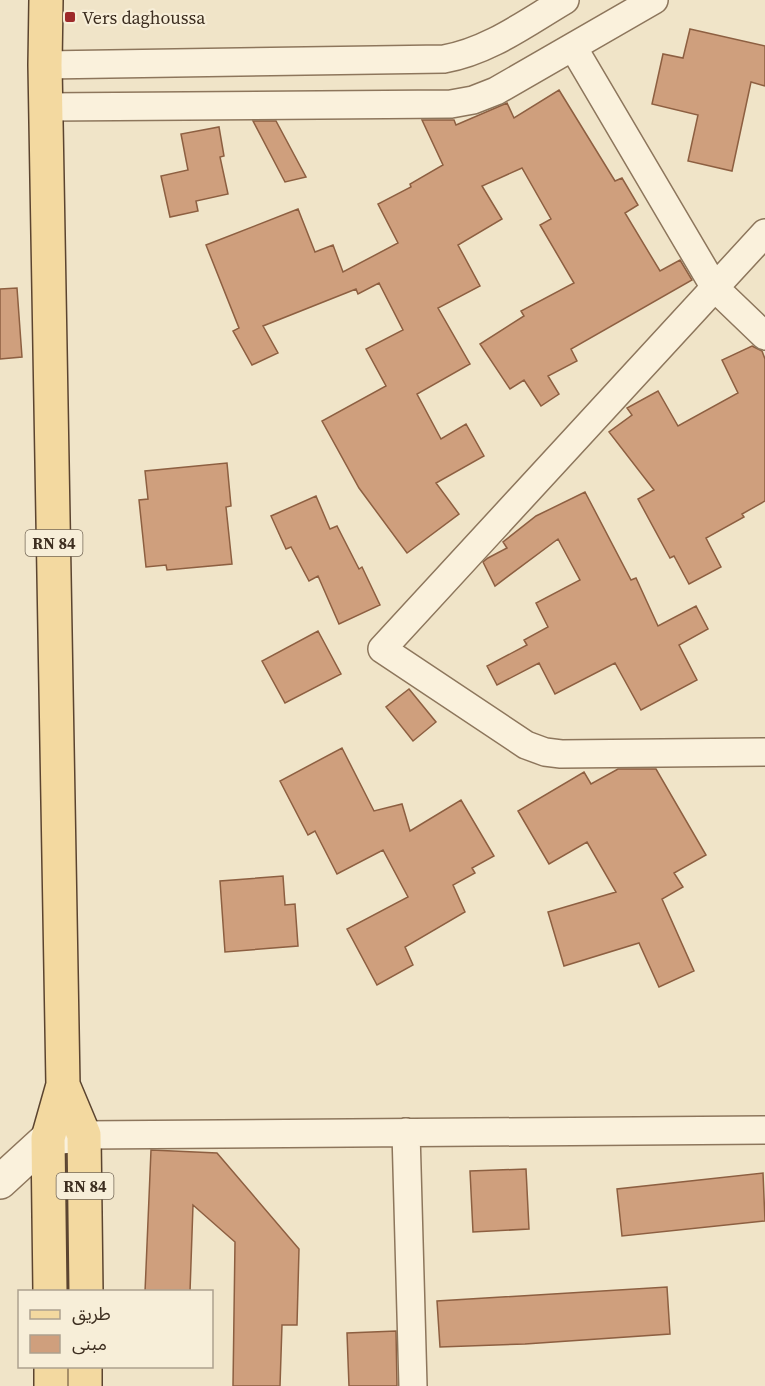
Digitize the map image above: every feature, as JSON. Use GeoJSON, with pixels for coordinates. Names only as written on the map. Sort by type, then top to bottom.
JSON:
{"type":"FeatureCollection","features":[{"type":"Feature","properties":{"kind":"main road","name":"RN 84"},"geometry":{"type":"LineString","coordinates":[[46,0],[45,65],[63,1085],[48,1138],[50,1290]]}},
{"type":"Feature","properties":{"kind":"main road","name":"RN 84"},"geometry":{"type":"LineString","coordinates":[[63,1085],[84,1136],[86,1290]]}},
{"type":"Feature","properties":{"kind":"main road"},"geometry":{"type":"LineString","coordinates":[[51,1368],[51,1386]]}},
{"type":"Feature","properties":{"kind":"main road"},"geometry":{"type":"LineString","coordinates":[[85,1368],[85,1386]]}},
{"type":"Feature","properties":{"kind":"street"},"geometry":{"type":"LineString","coordinates":[[45,65],[444,59],[462,56],[482,48],[565,0]]}},
{"type":"Feature","properties":{"kind":"street"},"geometry":{"type":"LineString","coordinates":[[46,107],[451,104],[472,100],[496,91],[654,0]]}},
{"type":"Feature","properties":{"kind":"street"},"geometry":{"type":"LineString","coordinates":[[573,46],[716,288],[765,336]]}},
{"type":"Feature","properties":{"kind":"street"},"geometry":{"type":"LineString","coordinates":[[765,233],[382,649],[526,745],[545,752],[561,754],[765,752]]}},
{"type":"Feature","properties":{"kind":"street"},"geometry":{"type":"LineString","coordinates":[[0,1182],[48,1138],[406,1132],[765,1130]]}},
{"type":"Feature","properties":{"kind":"street"},"geometry":{"type":"LineString","coordinates":[[406,1132],[413,1386]]}},
{"type":"Feature","properties":{"kind":"building"},"geometry":{"type":"Polygon","coordinates":[[[690,29],[765,46],[765,86],[751,82],[732,171],[688,161],[698,115],[652,104],[663,54],[683,58],[690,29]]]}},
{"type":"Feature","properties":{"kind":"building"},"geometry":{"type":"Polygon","coordinates":[[[559,90],[615,181],[622,178],[638,205],[625,213],[660,271],[680,260],[692,280],[571,349],[577,361],[548,376],[559,394],[541,406],[524,380],[510,389],[480,344],[524,316],[521,311],[574,283],[540,225],[551,219],[522,168],[482,186],[502,219],[458,245],[480,286],[438,308],[470,364],[417,394],[441,439],[466,424],[484,456],[436,483],[459,514],[407,553],[359,488],[322,421],[386,386],[366,349],[403,330],[379,283],[358,294],[356,289],[263,326],[278,353],[252,365],[233,331],[239,328],[206,245],[298,209],[315,252],[333,245],[343,272],[398,243],[378,204],[411,187],[410,184],[443,165],[422,120],[454,120],[456,125],[507,103],[514,118],[559,90]]]}},
{"type":"Feature","properties":{"kind":"building"},"geometry":{"type":"Polygon","coordinates":[[[253,121],[276,121],[306,177],[285,182],[253,121]]]}},
{"type":"Feature","properties":{"kind":"building"},"geometry":{"type":"Polygon","coordinates":[[[219,127],[224,156],[220,157],[228,194],[196,201],[198,211],[170,217],[161,176],[188,170],[181,134],[219,127]]]}},
{"type":"Feature","properties":{"kind":"building"},"geometry":{"type":"Polygon","coordinates":[[[17,288],[22,357],[0,359],[0,289],[17,288]]]}},
{"type":"Feature","properties":{"kind":"building"},"geometry":{"type":"Polygon","coordinates":[[[752,346],[762,351],[765,359],[765,501],[742,514],[744,517],[706,538],[721,567],[689,584],[674,556],[670,558],[638,499],[654,490],[609,432],[632,415],[627,408],[658,391],[678,426],[738,393],[722,360],[752,346]]]}},
{"type":"Feature","properties":{"kind":"building"},"geometry":{"type":"Polygon","coordinates":[[[227,463],[231,506],[226,507],[232,564],[167,570],[166,565],[146,567],[139,500],[148,499],[145,471],[227,463]]]}},
{"type":"Feature","properties":{"kind":"building"},"geometry":{"type":"Polygon","coordinates":[[[585,492],[631,580],[636,578],[658,626],[696,606],[708,629],[679,645],[697,680],[641,710],[615,663],[555,694],[539,663],[497,685],[487,666],[527,645],[524,640],[548,627],[536,603],[580,580],[558,539],[495,586],[483,562],[507,548],[503,542],[536,516],[585,492]]]}},
{"type":"Feature","properties":{"kind":"building"},"geometry":{"type":"Polygon","coordinates":[[[316,496],[330,529],[337,526],[359,569],[362,567],[380,605],[339,624],[318,576],[309,581],[291,547],[286,549],[271,516],[316,496]]]}},
{"type":"Feature","properties":{"kind":"building"},"geometry":{"type":"Polygon","coordinates":[[[318,631],[341,674],[285,703],[262,661],[318,631]]]}},
{"type":"Feature","properties":{"kind":"building"},"geometry":{"type":"Polygon","coordinates":[[[409,689],[436,722],[413,741],[386,707],[409,689]]]}},
{"type":"Feature","properties":{"kind":"building"},"geometry":{"type":"Polygon","coordinates":[[[342,748],[374,811],[402,804],[410,831],[461,800],[494,856],[472,868],[475,873],[453,885],[465,912],[405,947],[413,965],[377,985],[347,929],[408,897],[383,850],[337,874],[315,831],[308,835],[280,781],[342,748]]]}},
{"type":"Feature","properties":{"kind":"building"},"geometry":{"type":"Polygon","coordinates":[[[618,769],[656,769],[706,855],[674,873],[683,887],[662,899],[694,971],[659,987],[639,943],[564,966],[548,912],[616,892],[587,842],[549,864],[518,811],[584,772],[591,784],[618,769]]]}},
{"type":"Feature","properties":{"kind":"building"},"geometry":{"type":"Polygon","coordinates":[[[283,876],[285,905],[295,904],[298,946],[225,952],[220,881],[283,876]]]}},
{"type":"Feature","properties":{"kind":"building"},"geometry":{"type":"Polygon","coordinates":[[[151,1150],[217,1153],[299,1249],[297,1325],[282,1325],[280,1386],[233,1386],[235,1242],[193,1205],[190,1290],[145,1290],[151,1150]]]}},
{"type":"Feature","properties":{"kind":"building"},"geometry":{"type":"Polygon","coordinates":[[[526,1169],[529,1229],[473,1232],[470,1171],[526,1169]]]}},
{"type":"Feature","properties":{"kind":"building"},"geometry":{"type":"Polygon","coordinates":[[[763,1173],[765,1221],[622,1236],[617,1189],[763,1173]]]}},
{"type":"Feature","properties":{"kind":"building"},"geometry":{"type":"Polygon","coordinates":[[[667,1287],[670,1334],[525,1344],[440,1347],[437,1301],[667,1287]]]}},
{"type":"Feature","properties":{"kind":"building"},"geometry":{"type":"Polygon","coordinates":[[[396,1331],[397,1386],[349,1386],[347,1333],[396,1331]]]}},
{"type":"Feature","properties":{"kind":"place","name":"Vers daghoussa"},"geometry":{"type":"Point","coordinates":[70,17]}}]}
